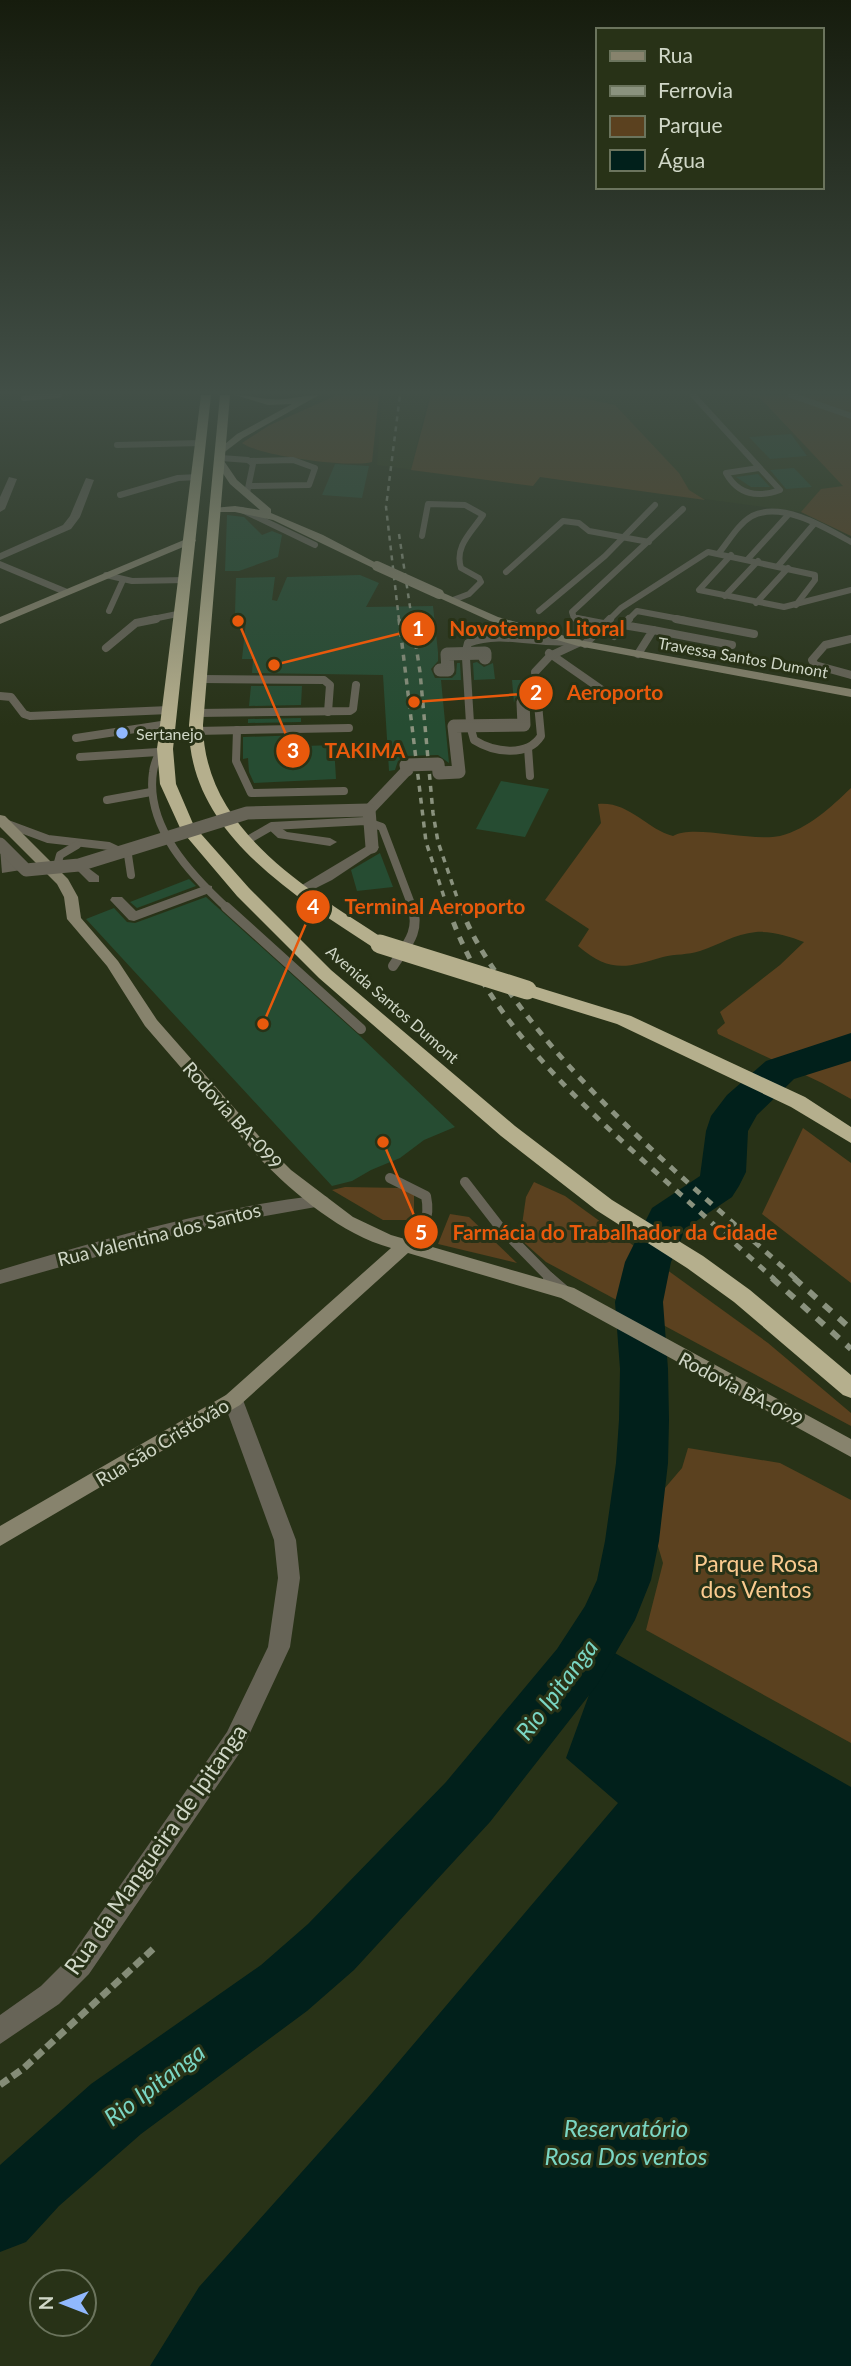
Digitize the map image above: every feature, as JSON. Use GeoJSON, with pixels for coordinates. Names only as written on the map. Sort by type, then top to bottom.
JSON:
{"type":"FeatureCollection","features":[{"type":"Feature","properties":{"kind":"highway","name":"Avenida Santos Dumont"},"geometry":{"type":"LineString","coordinates":[[195,505],[164,738],[169,784],[181,816],[243,892],[355,1000],[508,1131],[604,1205],[695,1262],[785,1330],[851,1389]]}},
{"type":"Feature","properties":{"kind":"highway","name":"Avenida Santos Dumont"},"geometry":{"type":"LineString","coordinates":[[219,505],[197,713],[196,747],[203,777],[212,799],[246,841],[299,891],[380,944],[624,1020],[798,1102],[851,1136]]}},
{"type":"Feature","properties":{"kind":"main road"},"geometry":{"type":"LineString","coordinates":[[219,509],[225,505]]}},
{"type":"Feature","properties":{"kind":"main road","name":"Travessa Santos Dumont"},"geometry":{"type":"LineString","coordinates":[[263,505],[278,519]]}},
{"type":"Feature","properties":{"kind":"main road","name":"Travessa Santos Dumont"},"geometry":{"type":"LineString","coordinates":[[219,509],[238,508],[278,519],[494,619],[578,642],[851,693]]}},
{"type":"Feature","properties":{"kind":"main road"},"geometry":{"type":"LineString","coordinates":[[0,621],[191,540]]}},
{"type":"Feature","properties":{"kind":"main road","name":"Rodovia BA-099"},"geometry":{"type":"LineString","coordinates":[[1,821],[68,889],[74,919],[113,964],[152,1023],[266,1155],[347,1221],[385,1240],[567,1293],[592,1310],[851,1449]]}},
{"type":"Feature","properties":{"kind":"main road","name":"Rua São Cristóvão"},"geometry":{"type":"LineString","coordinates":[[0,1537],[233,1400],[406,1245]]}},
{"type":"Feature","properties":{"kind":"street"},"geometry":{"type":"LineString","coordinates":[[0,557],[68,527],[79,505]]}},
{"type":"Feature","properties":{"kind":"street"},"geometry":{"type":"LineString","coordinates":[[0,564],[66,592]]}},
{"type":"Feature","properties":{"kind":"street"},"geometry":{"type":"LineString","coordinates":[[440,670],[448,670],[447,654],[485,653],[485,659]]}},
{"type":"Feature","properties":{"kind":"street"},"geometry":{"type":"LineString","coordinates":[[0,844],[26,870],[79,865],[247,813],[369,810],[407,770],[406,765],[438,764],[439,773],[458,772],[454,726],[524,724],[523,703]]}},
{"type":"Feature","properties":{"kind":"street"},"geometry":{"type":"LineString","coordinates":[[369,810],[372,847]]}},
{"type":"Feature","properties":{"kind":"street"},"geometry":{"type":"LineString","coordinates":[[272,826],[283,835],[330,842]]}},
{"type":"Feature","properties":{"kind":"street"},"geometry":{"type":"LineString","coordinates":[[353,844],[372,847]]}},
{"type":"Feature","properties":{"kind":"street"},"geometry":{"type":"LineString","coordinates":[[299,891],[327,877],[372,847]]}},
{"type":"Feature","properties":{"kind":"street"},"geometry":{"type":"LineString","coordinates":[[0,850],[16,867],[7,870],[0,862]]}},
{"type":"Feature","properties":{"kind":"street"},"geometry":{"type":"LineString","coordinates":[[79,865],[94,879]]}},
{"type":"Feature","properties":{"kind":"street"},"geometry":{"type":"LineString","coordinates":[[117,900],[134,917],[207,889]]}},
{"type":"Feature","properties":{"kind":"street","name":"Rua Valentina dos Santos"},"geometry":{"type":"LineString","coordinates":[[0,1277],[202,1220],[270,1206],[321,1201]]}},
{"type":"Feature","properties":{"kind":"street","name":"Rua da Mangueira de Ipitanga"},"geometry":{"type":"LineString","coordinates":[[0,2031],[50,1996],[80,1965],[235,1740],[279,1647],[289,1578],[285,1540],[233,1400]]}},
{"type":"Feature","properties":{"kind":"lane"},"geometry":{"type":"LineString","coordinates":[[422,536],[428,505]]}},
{"type":"Feature","properties":{"kind":"lane"},"geometry":{"type":"LineString","coordinates":[[453,600],[469,594],[481,583],[479,578],[461,568],[457,556],[483,515],[478,509],[458,505]]}},
{"type":"Feature","properties":{"kind":"lane"},"geometry":{"type":"LineString","coordinates":[[539,611],[624,538],[655,505]]}},
{"type":"Feature","properties":{"kind":"lane"},"geometry":{"type":"LineString","coordinates":[[238,508],[315,545]]}},
{"type":"Feature","properties":{"kind":"lane"},"geometry":{"type":"LineString","coordinates":[[603,624],[574,618],[572,612],[683,509]]}},
{"type":"Feature","properties":{"kind":"lane"},"geometry":{"type":"LineString","coordinates":[[719,553],[752,516],[761,513],[788,515],[851,542]]}},
{"type":"Feature","properties":{"kind":"lane"},"geometry":{"type":"LineString","coordinates":[[748,559],[788,515]]}},
{"type":"Feature","properties":{"kind":"lane"},"geometry":{"type":"LineString","coordinates":[[506,572],[563,520],[579,523],[589,531],[649,542]]}},
{"type":"Feature","properties":{"kind":"lane"},"geometry":{"type":"LineString","coordinates":[[778,566],[814,524]]}},
{"type":"Feature","properties":{"kind":"lane"},"geometry":{"type":"LineString","coordinates":[[578,642],[556,643],[483,637],[468,643],[466,655],[474,740],[489,748],[513,750],[536,744],[541,736],[535,672],[550,656],[578,642],[621,608],[708,552],[816,576],[796,605]]}},
{"type":"Feature","properties":{"kind":"lane"},"geometry":{"type":"LineString","coordinates":[[731,555],[699,588],[701,591],[784,607],[851,590]]}},
{"type":"Feature","properties":{"kind":"lane"},"geometry":{"type":"LineString","coordinates":[[725,597],[758,561]]}},
{"type":"Feature","properties":{"kind":"lane"},"geometry":{"type":"LineString","coordinates":[[756,603],[788,568]]}},
{"type":"Feature","properties":{"kind":"lane"},"geometry":{"type":"LineString","coordinates":[[106,575],[123,580],[186,580]]}},
{"type":"Feature","properties":{"kind":"lane"},"geometry":{"type":"LineString","coordinates":[[109,611],[123,580]]}},
{"type":"Feature","properties":{"kind":"lane"},"geometry":{"type":"LineString","coordinates":[[614,636],[635,611],[754,634]]}},
{"type":"Feature","properties":{"kind":"lane"},"geometry":{"type":"LineString","coordinates":[[106,648],[135,623],[182,613]]}},
{"type":"Feature","properties":{"kind":"lane"},"geometry":{"type":"LineString","coordinates":[[623,625],[732,645]]}},
{"type":"Feature","properties":{"kind":"lane"},"geometry":{"type":"LineString","coordinates":[[638,654],[653,630]]}},
{"type":"Feature","properties":{"kind":"lane"},"geometry":{"type":"LineString","coordinates":[[528,639],[547,647],[550,656],[605,692]]}},
{"type":"Feature","properties":{"kind":"lane"},"geometry":{"type":"LineString","coordinates":[[851,639],[830,643],[811,660],[815,665],[851,675]]}},
{"type":"Feature","properties":{"kind":"lane"},"geometry":{"type":"LineString","coordinates":[[202,679],[324,680],[330,685],[328,712]]}},
{"type":"Feature","properties":{"kind":"lane"},"geometry":{"type":"LineString","coordinates":[[197,713],[328,712],[354,709],[356,685]]}},
{"type":"Feature","properties":{"kind":"lane"},"geometry":{"type":"LineString","coordinates":[[0,696],[11,697],[24,713],[30,716],[169,710]]}},
{"type":"Feature","properties":{"kind":"lane"},"geometry":{"type":"LineString","coordinates":[[196,731],[349,728]]}},
{"type":"Feature","properties":{"kind":"lane"},"geometry":{"type":"LineString","coordinates":[[237,730],[236,761],[251,793],[344,791]]}},
{"type":"Feature","properties":{"kind":"lane"},"geometry":{"type":"LineString","coordinates":[[76,738],[164,738]]}},
{"type":"Feature","properties":{"kind":"lane"},"geometry":{"type":"LineString","coordinates":[[80,757],[164,738]]}},
{"type":"Feature","properties":{"kind":"lane"},"geometry":{"type":"LineString","coordinates":[[164,738],[152,774],[151,792],[160,824],[169,840],[207,889],[361,1029]]}},
{"type":"Feature","properties":{"kind":"lane"},"geometry":{"type":"LineString","coordinates":[[528,748],[530,776]]}},
{"type":"Feature","properties":{"kind":"lane"},"geometry":{"type":"LineString","coordinates":[[107,800],[151,792]]}},
{"type":"Feature","properties":{"kind":"lane"},"geometry":{"type":"LineString","coordinates":[[1,821],[48,839],[101,844],[122,850],[131,862],[131,875]]}},
{"type":"Feature","properties":{"kind":"lane"},"geometry":{"type":"LineString","coordinates":[[246,841],[272,826],[365,821],[375,822],[382,827],[417,920],[414,933],[393,966]]}},
{"type":"Feature","properties":{"kind":"lane"},"geometry":{"type":"LineString","coordinates":[[55,874],[54,865],[57,858],[79,844]]}},
{"type":"Feature","properties":{"kind":"lane"},"geometry":{"type":"LineString","coordinates":[[390,1178],[426,1196],[430,1211],[427,1225],[406,1245]]}},
{"type":"Feature","properties":{"kind":"lane"},"geometry":{"type":"LineString","coordinates":[[465,1182],[506,1237],[567,1293]]}},
{"type":"Feature","properties":{"kind":"path"},"geometry":{"type":"LineString","coordinates":[[0,2085],[24,2068],[153,1949]]}},
{"type":"Feature","properties":{"kind":"shaded area"},"geometry":{"type":"Polygon","coordinates":[[[752,505],[851,505],[851,536],[801,512],[752,505]]]}},
{"type":"Feature","properties":{"kind":"green space"},"geometry":{"type":"Polygon","coordinates":[[[807,505],[851,505],[851,536],[801,512],[807,505]]]}},
{"type":"Feature","properties":{"kind":"green space"},"geometry":{"type":"Polygon","coordinates":[[[851,788],[851,1099],[718,1034],[717,1030],[725,1023],[720,1012],[780,965],[804,942],[768,932],[748,933],[707,949],[619,966],[600,961],[578,946],[589,929],[545,900],[601,823],[598,804],[619,807],[673,836],[708,832],[768,837],[790,833],[809,823],[851,788]]]}},
{"type":"Feature","properties":{"kind":"green space"},"geometry":{"type":"Polygon","coordinates":[[[803,1128],[851,1163],[851,1283],[762,1214],[803,1128]]]}},
{"type":"Feature","properties":{"kind":"green space"},"geometry":{"type":"Polygon","coordinates":[[[534,1182],[565,1196],[768,1343],[851,1413],[851,1426],[546,1262],[520,1239],[526,1197],[534,1182]]]}},
{"type":"Feature","properties":{"kind":"green space"},"geometry":{"type":"Polygon","coordinates":[[[345,1187],[401,1188],[414,1195],[414,1214],[408,1220],[383,1220],[332,1190],[345,1187]]]}},
{"type":"Feature","properties":{"kind":"green space"},"geometry":{"type":"Polygon","coordinates":[[[450,1214],[469,1217],[517,1263],[438,1244],[450,1214]]]}},
{"type":"Feature","properties":{"kind":"green space","name":"Parque Rosa dos Ventos"},"geometry":{"type":"Polygon","coordinates":[[[688,1448],[780,1463],[851,1500],[851,1743],[646,1630],[663,1563],[647,1509],[682,1468],[688,1448]]]}},
{"type":"Feature","properties":{"kind":"water","name":"Reservatório Rosa Dos ventos"},"geometry":{"type":"Polygon","coordinates":[[[606,1648],[851,1787],[851,2366],[150,2366],[199,2287],[367,2099],[618,1803],[566,1758],[606,1648]]]}},
{"type":"Feature","properties":{"kind":"building"},"geometry":{"type":"Polygon","coordinates":[[[227,515],[244,517],[262,535],[272,531],[282,535],[278,557],[239,571],[225,571],[227,515]]]}},
{"type":"Feature","properties":{"kind":"building"},"geometry":{"type":"Polygon","coordinates":[[[360,575],[379,583],[366,607],[433,606],[438,661],[431,669],[435,678],[452,678],[456,674],[457,663],[460,663],[461,680],[441,680],[449,763],[438,755],[406,756],[398,761],[395,770],[389,771],[383,675],[252,673],[253,659],[242,659],[246,621],[238,621],[240,614],[235,614],[236,578],[275,577],[272,600],[277,601],[287,577],[360,575]]]}},
{"type":"Feature","properties":{"kind":"building"},"geometry":{"type":"Polygon","coordinates":[[[477,662],[484,667],[493,663],[495,679],[474,680],[473,663],[477,662]]]}},
{"type":"Feature","properties":{"kind":"building"},"geometry":{"type":"Polygon","coordinates":[[[512,680],[529,680],[531,698],[522,694],[515,698],[514,703],[512,680]]]}},
{"type":"Feature","properties":{"kind":"building"},"geometry":{"type":"Polygon","coordinates":[[[251,686],[302,686],[301,705],[249,706],[251,686]]]}},
{"type":"Feature","properties":{"kind":"building"},"geometry":{"type":"Polygon","coordinates":[[[301,718],[301,722],[248,723],[248,719],[301,718]]]}},
{"type":"Feature","properties":{"kind":"building"},"geometry":{"type":"Polygon","coordinates":[[[303,735],[304,746],[334,745],[336,779],[254,783],[249,772],[248,758],[243,759],[243,737],[303,735]]]}},
{"type":"Feature","properties":{"kind":"building"},"geometry":{"type":"Polygon","coordinates":[[[501,781],[549,789],[525,837],[476,829],[501,781]]]}},
{"type":"Feature","properties":{"kind":"building"},"geometry":{"type":"Polygon","coordinates":[[[380,853],[393,887],[357,891],[351,870],[380,853]]]}},
{"type":"Feature","properties":{"kind":"building"},"geometry":{"type":"Polygon","coordinates":[[[189,879],[196,886],[137,908],[130,902],[189,879]]]}},
{"type":"Feature","properties":{"kind":"building"},"geometry":{"type":"Polygon","coordinates":[[[206,897],[360,1036],[455,1127],[424,1140],[400,1158],[352,1181],[332,1186],[86,919],[114,908],[127,922],[135,923],[206,897]]]}},
{"type":"Feature","properties":{"kind":"waterway","name":"Rio Ipitanga"},"geometry":{"type":"LineString","coordinates":[[0,2216],[34,2181],[116,2109],[284,1988],[331,1947],[468,1802],[577,1667],[607,1620],[624,1580],[632,1541],[642,1463],[644,1420],[644,1369],[639,1302],[648,1262],[668,1219],[717,1186],[724,1172],[727,1131],[732,1116],[742,1105],[780,1070],[844,1050],[851,1045]]}},
{"type":"Feature","properties":{"kind":"waterway","name":"Rio Ipitanga"},"geometry":{"type":"LineString","coordinates":[[844,1050],[851,1053]]}},
{"type":"Feature","properties":{"kind":"railway"},"geometry":{"type":"LineString","coordinates":[[386,505],[399,620]]}},
{"type":"Feature","properties":{"kind":"railway"},"geometry":{"type":"LineString","coordinates":[[399,534],[412,620]]}},
{"type":"Feature","properties":{"kind":"railway"},"geometry":{"type":"LineString","coordinates":[[399,619],[426,842],[448,909]]}},
{"type":"Feature","properties":{"kind":"railway"},"geometry":{"type":"LineString","coordinates":[[412,619],[420,672],[433,813],[438,842],[461,909]]}},
{"type":"Feature","properties":{"kind":"railway"},"geometry":{"type":"LineString","coordinates":[[448,907],[463,946],[483,982],[531,1048],[588,1109],[774,1279]]}},
{"type":"Feature","properties":{"kind":"railway"},"geometry":{"type":"LineString","coordinates":[[461,907],[476,940],[501,980],[572,1070],[644,1142],[796,1279]]}},
{"type":"Feature","properties":{"kind":"railway"},"geometry":{"type":"LineString","coordinates":[[772,1278],[851,1349]]}},
{"type":"Feature","properties":{"kind":"railway"},"geometry":{"type":"LineString","coordinates":[[794,1278],[851,1329]]}},
{"type":"Feature","properties":{"kind":"place","name":"TAKIMA"},"geometry":{"type":"Point","coordinates":[238,621]}},
{"type":"Feature","properties":{"kind":"place","name":"Novotempo Litoral"},"geometry":{"type":"Point","coordinates":[274,665]}},
{"type":"Feature","properties":{"kind":"place","name":"Aeroporto"},"geometry":{"type":"Point","coordinates":[414,702]}},
{"type":"Feature","properties":{"kind":"place","name":"Sertanejo"},"geometry":{"type":"Point","coordinates":[122,733]}},
{"type":"Feature","properties":{"kind":"place","name":"Terminal Aeroporto"},"geometry":{"type":"Point","coordinates":[263,1024]}},
{"type":"Feature","properties":{"kind":"place","name":"Farmácia do Trabalhador da Cidade"},"geometry":{"type":"Point","coordinates":[383,1142]}}]}
